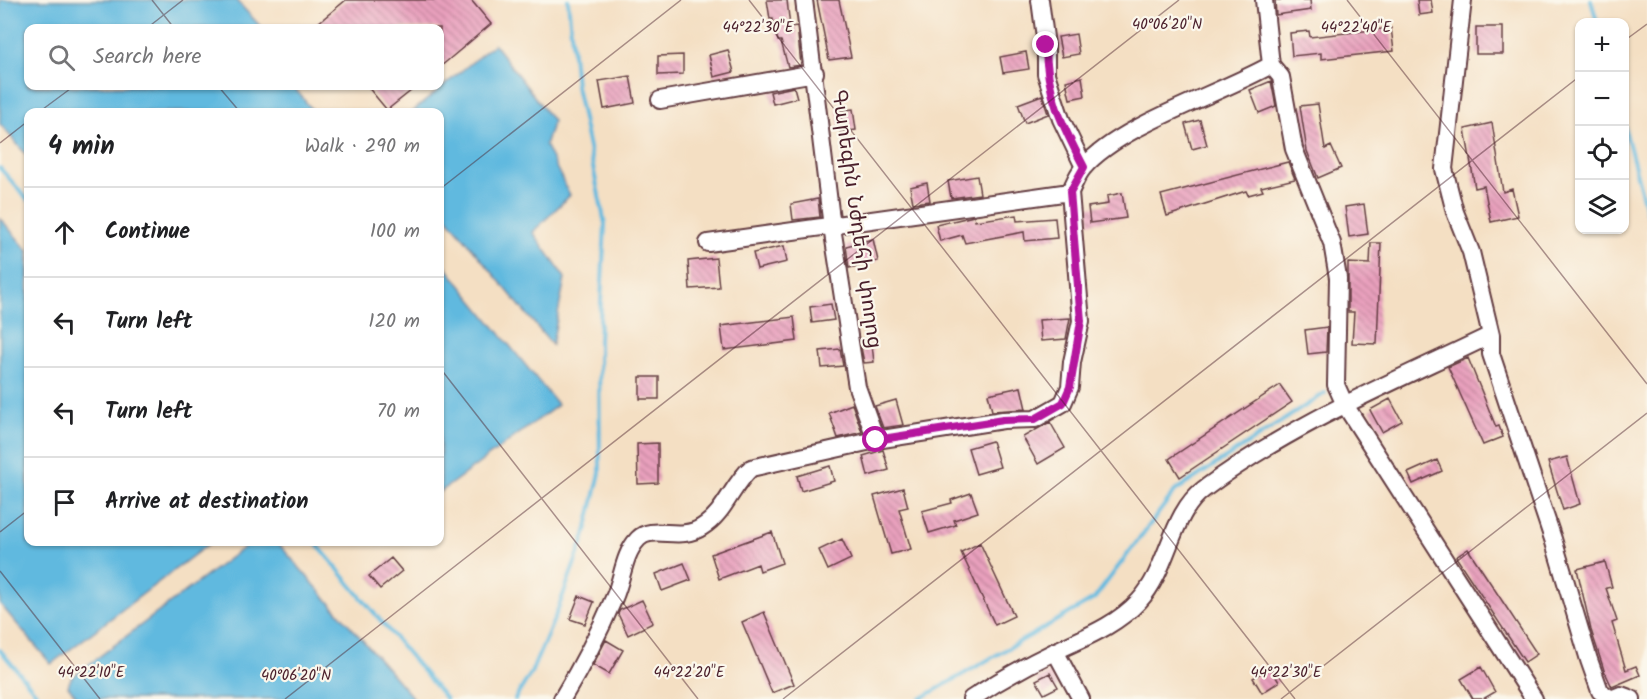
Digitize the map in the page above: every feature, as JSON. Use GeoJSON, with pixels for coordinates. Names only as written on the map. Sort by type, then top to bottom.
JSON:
{"type":"FeatureCollection","features":[{"type":"Feature","properties":{"kind":"street","name":"Գարեգին Նժդեհի փողոց"},"geometry":{"type":"LineString","coordinates":[[804,0],[815,73],[832,227],[856,387],[876,440]]}},
{"type":"Feature","properties":{"kind":"street"},"geometry":{"type":"LineString","coordinates":[[1040,0],[1046,45],[1046,74],[1061,119],[1084,167]]}},
{"type":"Feature","properties":{"kind":"street"},"geometry":{"type":"LineString","coordinates":[[1264,0],[1271,65],[1281,77],[1294,149],[1332,243],[1338,278],[1336,385],[1345,405],[1534,699]]}},
{"type":"Feature","properties":{"kind":"street"},"geometry":{"type":"LineString","coordinates":[[1463,0],[1444,169],[1455,212],[1471,252],[1491,335],[1491,354],[1553,539],[1596,681],[1600,691],[1611,699],[1621,695],[1632,699]]}},
{"type":"Feature","properties":{"kind":"street"},"geometry":{"type":"LineString","coordinates":[[562,699],[586,660],[615,594],[630,548],[640,536],[654,531],[683,536],[702,528],[718,513],[738,480],[751,468],[876,440],[1003,420],[1035,419],[1063,403],[1070,387],[1081,321],[1070,192],[1084,167],[1113,143],[1143,126],[1238,83],[1271,65]]}},
{"type":"Feature","properties":{"kind":"street"},"geometry":{"type":"LineString","coordinates":[[660,100],[815,73]]}},
{"type":"Feature","properties":{"kind":"street"},"geometry":{"type":"LineString","coordinates":[[708,243],[1070,192]]}},
{"type":"Feature","properties":{"kind":"street"},"geometry":{"type":"LineString","coordinates":[[971,699],[1003,678],[1055,651],[1099,632],[1138,602],[1158,576],[1186,506],[1202,490],[1295,429],[1491,335]]}},
{"type":"Feature","properties":{"kind":"street"},"geometry":{"type":"LineString","coordinates":[[1055,651],[1081,699]]}},
{"type":"Feature","properties":{"kind":"water"},"geometry":{"type":"Polygon","coordinates":[[[0,0],[236,0],[258,24],[24,24],[24,90],[296,90],[311,108],[24,108],[24,152],[0,124],[0,0]]]}},
{"type":"Feature","properties":{"kind":"water"},"geometry":{"type":"Polygon","coordinates":[[[494,44],[553,121],[545,145],[570,195],[533,232],[565,278],[552,345],[444,214],[444,108],[417,108],[439,90],[444,90],[444,85],[494,44]]]}},
{"type":"Feature","properties":{"kind":"water"},"geometry":{"type":"Polygon","coordinates":[[[0,218],[24,246],[24,546],[206,546],[51,664],[0,604],[0,218]]]}},
{"type":"Feature","properties":{"kind":"water"},"geometry":{"type":"Polygon","coordinates":[[[444,265],[558,405],[444,489],[444,265]]]}},
{"type":"Feature","properties":{"kind":"water"},"geometry":{"type":"Polygon","coordinates":[[[246,546],[280,546],[414,699],[79,699],[68,686],[71,678],[246,546]]]}},
{"type":"Feature","properties":{"kind":"building"},"geometry":{"type":"Polygon","coordinates":[[[346,0],[471,0],[491,24],[444,64],[444,24],[317,24],[346,0]]]}},
{"type":"Feature","properties":{"kind":"building"},"geometry":{"type":"Polygon","coordinates":[[[767,0],[787,0],[790,27],[797,26],[801,65],[788,67],[773,19],[770,19],[767,0]]]}},
{"type":"Feature","properties":{"kind":"building"},"geometry":{"type":"Polygon","coordinates":[[[817,0],[839,0],[851,57],[829,60],[817,0]]]}},
{"type":"Feature","properties":{"kind":"building"},"geometry":{"type":"Polygon","coordinates":[[[1275,0],[1310,0],[1311,10],[1276,15],[1275,0]]]}},
{"type":"Feature","properties":{"kind":"building"},"geometry":{"type":"Polygon","coordinates":[[[1417,0],[1431,0],[1433,13],[1419,15],[1417,0]]]}},
{"type":"Feature","properties":{"kind":"building"},"geometry":{"type":"Polygon","coordinates":[[[1476,27],[1503,27],[1503,54],[1476,54],[1476,27]]]}},
{"type":"Feature","properties":{"kind":"building"},"geometry":{"type":"Polygon","coordinates":[[[1391,28],[1394,51],[1321,59],[1321,53],[1292,56],[1290,33],[1309,31],[1310,37],[1391,28]]]}},
{"type":"Feature","properties":{"kind":"building"},"geometry":{"type":"Polygon","coordinates":[[[1076,34],[1079,54],[1062,57],[1058,37],[1076,34]]]}},
{"type":"Feature","properties":{"kind":"building"},"geometry":{"type":"Polygon","coordinates":[[[728,50],[734,72],[714,77],[709,55],[728,50]]]}},
{"type":"Feature","properties":{"kind":"building"},"geometry":{"type":"Polygon","coordinates":[[[1026,52],[1029,69],[1003,73],[1000,57],[1026,52]]]}},
{"type":"Feature","properties":{"kind":"building"},"geometry":{"type":"Polygon","coordinates":[[[683,55],[683,74],[658,75],[658,56],[683,55]]]}},
{"type":"Feature","properties":{"kind":"building"},"geometry":{"type":"Polygon","coordinates":[[[630,76],[635,103],[604,109],[599,81],[630,76]]]}},
{"type":"Feature","properties":{"kind":"building"},"geometry":{"type":"Polygon","coordinates":[[[1082,77],[1085,96],[1070,99],[1066,81],[1082,77]]]}},
{"type":"Feature","properties":{"kind":"building"},"geometry":{"type":"Polygon","coordinates":[[[1271,81],[1276,106],[1259,113],[1250,90],[1271,81]]]}},
{"type":"Feature","properties":{"kind":"building"},"geometry":{"type":"Polygon","coordinates":[[[794,87],[797,98],[773,104],[770,92],[794,87]]]}},
{"type":"Feature","properties":{"kind":"building"},"geometry":{"type":"Polygon","coordinates":[[[370,90],[412,90],[390,108],[385,108],[370,90]]]}},
{"type":"Feature","properties":{"kind":"building"},"geometry":{"type":"Polygon","coordinates":[[[1042,95],[1048,114],[1025,123],[1018,104],[1042,95]]]}},
{"type":"Feature","properties":{"kind":"building"},"geometry":{"type":"Polygon","coordinates":[[[1318,104],[1325,149],[1331,146],[1341,168],[1318,178],[1307,151],[1300,106],[1318,104]]]}},
{"type":"Feature","properties":{"kind":"building"},"geometry":{"type":"Polygon","coordinates":[[[853,109],[856,130],[840,132],[837,111],[853,109]]]}},
{"type":"Feature","properties":{"kind":"building"},"geometry":{"type":"Polygon","coordinates":[[[1200,120],[1207,145],[1192,149],[1185,124],[1200,120]]]}},
{"type":"Feature","properties":{"kind":"building"},"geometry":{"type":"Polygon","coordinates":[[[1492,123],[1503,192],[1512,189],[1518,216],[1491,222],[1484,186],[1475,188],[1465,129],[1492,123]]]}},
{"type":"Feature","properties":{"kind":"building"},"geometry":{"type":"Polygon","coordinates":[[[1288,162],[1295,179],[1261,187],[1263,191],[1248,195],[1246,191],[1167,216],[1161,195],[1288,162]]]}},
{"type":"Feature","properties":{"kind":"building"},"geometry":{"type":"Polygon","coordinates":[[[977,176],[980,194],[951,198],[948,181],[977,176]]]}},
{"type":"Feature","properties":{"kind":"building"},"geometry":{"type":"Polygon","coordinates":[[[927,183],[930,201],[913,203],[910,187],[927,183]]]}},
{"type":"Feature","properties":{"kind":"building"},"geometry":{"type":"Polygon","coordinates":[[[1122,193],[1126,218],[1090,223],[1088,207],[1108,204],[1107,196],[1122,193]]]}},
{"type":"Feature","properties":{"kind":"building"},"geometry":{"type":"Polygon","coordinates":[[[818,199],[820,217],[793,220],[791,204],[818,199]]]}},
{"type":"Feature","properties":{"kind":"building"},"geometry":{"type":"Polygon","coordinates":[[[1364,204],[1368,234],[1349,237],[1345,207],[1364,204]]]}},
{"type":"Feature","properties":{"kind":"building"},"geometry":{"type":"Polygon","coordinates":[[[1016,215],[1017,221],[1055,218],[1057,238],[1025,241],[1024,232],[965,243],[962,235],[940,241],[936,225],[974,216],[975,221],[1016,215]]]}},
{"type":"Feature","properties":{"kind":"building"},"geometry":{"type":"Polygon","coordinates":[[[873,239],[878,261],[849,268],[846,246],[873,239]]]}},
{"type":"Feature","properties":{"kind":"building"},"geometry":{"type":"Polygon","coordinates":[[[1371,243],[1381,243],[1377,344],[1352,343],[1354,312],[1348,312],[1348,263],[1370,264],[1371,243]]]}},
{"type":"Feature","properties":{"kind":"building"},"geometry":{"type":"Polygon","coordinates":[[[784,246],[787,262],[757,269],[753,253],[784,246]]]}},
{"type":"Feature","properties":{"kind":"building"},"geometry":{"type":"Polygon","coordinates":[[[716,258],[719,287],[690,289],[688,261],[716,258]]]}},
{"type":"Feature","properties":{"kind":"building"},"geometry":{"type":"Polygon","coordinates":[[[831,304],[834,320],[812,323],[810,307],[831,304]]]}},
{"type":"Feature","properties":{"kind":"building"},"geometry":{"type":"Polygon","coordinates":[[[794,317],[797,341],[724,350],[721,326],[794,317]]]}},
{"type":"Feature","properties":{"kind":"building"},"geometry":{"type":"Polygon","coordinates":[[[1070,318],[1066,339],[1041,341],[1039,320],[1070,318]]]}},
{"type":"Feature","properties":{"kind":"building"},"geometry":{"type":"Polygon","coordinates":[[[1327,327],[1326,352],[1308,354],[1305,330],[1327,327]]]}},
{"type":"Feature","properties":{"kind":"building"},"geometry":{"type":"Polygon","coordinates":[[[872,345],[874,362],[864,363],[861,347],[872,345]]]}},
{"type":"Feature","properties":{"kind":"building"},"geometry":{"type":"Polygon","coordinates":[[[840,349],[843,366],[822,368],[820,351],[840,349]]]}},
{"type":"Feature","properties":{"kind":"building"},"geometry":{"type":"Polygon","coordinates":[[[1468,358],[1496,427],[1499,426],[1503,437],[1483,445],[1448,367],[1468,358]]]}},
{"type":"Feature","properties":{"kind":"building"},"geometry":{"type":"Polygon","coordinates":[[[640,377],[659,377],[659,399],[640,399],[640,377]]]}},
{"type":"Feature","properties":{"kind":"building"},"geometry":{"type":"Polygon","coordinates":[[[1280,385],[1292,402],[1180,477],[1169,459],[1280,385]]]}},
{"type":"Feature","properties":{"kind":"building"},"geometry":{"type":"Polygon","coordinates":[[[1021,387],[1026,409],[992,411],[988,394],[1021,387]]]}},
{"type":"Feature","properties":{"kind":"building"},"geometry":{"type":"Polygon","coordinates":[[[1390,399],[1402,421],[1382,432],[1370,410],[1390,399]]]}},
{"type":"Feature","properties":{"kind":"building"},"geometry":{"type":"Polygon","coordinates":[[[896,400],[903,425],[883,428],[875,406],[896,400]]]}},
{"type":"Feature","properties":{"kind":"building"},"geometry":{"type":"Polygon","coordinates":[[[852,404],[862,432],[838,438],[829,413],[852,404]]]}},
{"type":"Feature","properties":{"kind":"building"},"geometry":{"type":"Polygon","coordinates":[[[1050,422],[1065,448],[1038,464],[1023,437],[1050,422]]]}},
{"type":"Feature","properties":{"kind":"building"},"geometry":{"type":"Polygon","coordinates":[[[992,441],[1000,467],[976,474],[968,448],[992,441]]]}},
{"type":"Feature","properties":{"kind":"building"},"geometry":{"type":"Polygon","coordinates":[[[658,443],[658,483],[638,484],[637,444],[658,443]]]}},
{"type":"Feature","properties":{"kind":"building"},"geometry":{"type":"Polygon","coordinates":[[[883,450],[889,470],[868,476],[863,456],[883,450]]]}},
{"type":"Feature","properties":{"kind":"building"},"geometry":{"type":"Polygon","coordinates":[[[1567,457],[1580,504],[1563,510],[1548,462],[1567,457]]]}},
{"type":"Feature","properties":{"kind":"building"},"geometry":{"type":"Polygon","coordinates":[[[1437,460],[1442,471],[1413,484],[1408,473],[1437,460]]]}},
{"type":"Feature","properties":{"kind":"building"},"geometry":{"type":"Polygon","coordinates":[[[830,466],[834,481],[801,491],[797,476],[830,466]]]}},
{"type":"Feature","properties":{"kind":"building"},"geometry":{"type":"Polygon","coordinates":[[[903,488],[908,507],[899,509],[911,549],[891,554],[874,496],[903,488]]]}},
{"type":"Feature","properties":{"kind":"building"},"geometry":{"type":"Polygon","coordinates":[[[971,493],[978,512],[954,520],[956,525],[929,533],[922,511],[952,503],[951,500],[971,493]]]}},
{"type":"Feature","properties":{"kind":"building"},"geometry":{"type":"Polygon","coordinates":[[[772,532],[782,563],[760,571],[758,564],[719,579],[711,554],[772,532]]]}},
{"type":"Feature","properties":{"kind":"building"},"geometry":{"type":"Polygon","coordinates":[[[842,539],[851,559],[828,570],[819,550],[842,539]]]}},
{"type":"Feature","properties":{"kind":"building"},"geometry":{"type":"Polygon","coordinates":[[[980,543],[1014,616],[995,625],[961,552],[980,543]]]}},
{"type":"Feature","properties":{"kind":"building"},"geometry":{"type":"Polygon","coordinates":[[[1468,549],[1537,654],[1525,662],[1456,557],[1468,549]]]}},
{"type":"Feature","properties":{"kind":"building"},"geometry":{"type":"Polygon","coordinates":[[[391,558],[402,571],[380,589],[369,576],[391,558]]]}},
{"type":"Feature","properties":{"kind":"building"},"geometry":{"type":"Polygon","coordinates":[[[1605,562],[1612,587],[1606,588],[1617,621],[1612,623],[1626,670],[1636,666],[1640,675],[1612,687],[1591,630],[1577,569],[1605,562]]]}},
{"type":"Feature","properties":{"kind":"building"},"geometry":{"type":"Polygon","coordinates":[[[684,563],[691,580],[662,591],[656,574],[684,563]]]}},
{"type":"Feature","properties":{"kind":"building"},"geometry":{"type":"Polygon","coordinates":[[[579,596],[594,602],[585,624],[570,619],[579,596]]]}},
{"type":"Feature","properties":{"kind":"building"},"geometry":{"type":"Polygon","coordinates":[[[642,600],[653,623],[628,635],[618,614],[620,610],[642,600]]]}},
{"type":"Feature","properties":{"kind":"building"},"geometry":{"type":"Polygon","coordinates":[[[764,612],[794,684],[772,693],[742,622],[764,612]]]}},
{"type":"Feature","properties":{"kind":"building"},"geometry":{"type":"Polygon","coordinates":[[[606,640],[623,650],[609,674],[593,665],[606,640]]]}},
{"type":"Feature","properties":{"kind":"building"},"geometry":{"type":"Polygon","coordinates":[[[1270,667],[1279,682],[1262,693],[1253,678],[1270,667]]]}},
{"type":"Feature","properties":{"kind":"building"},"geometry":{"type":"Polygon","coordinates":[[[1481,667],[1495,692],[1483,699],[1473,699],[1461,679],[1481,667]]]}},
{"type":"Feature","properties":{"kind":"building"},"geometry":{"type":"Polygon","coordinates":[[[1050,673],[1058,687],[1044,694],[1036,680],[1050,673]]]}},
{"type":"Feature","properties":{"kind":"waterway"},"geometry":{"type":"LineString","coordinates":[[515,699],[531,673],[555,617],[585,535],[600,473],[599,340],[605,224],[576,86],[568,0]]}},
{"type":"Feature","properties":{"kind":"waterway"},"geometry":{"type":"LineString","coordinates":[[1591,0],[1596,18]]}},
{"type":"Feature","properties":{"kind":"waterway"},"geometry":{"type":"LineString","coordinates":[[1624,126],[1647,214]]}},
{"type":"Feature","properties":{"kind":"waterway"},"geometry":{"type":"LineString","coordinates":[[0,168],[24,195]]}},
{"type":"Feature","properties":{"kind":"waterway"},"geometry":{"type":"LineString","coordinates":[[920,699],[1094,599],[1175,491],[1325,393]]}},
{"type":"Feature","properties":{"kind":"waterway"},"geometry":{"type":"LineString","coordinates":[[318,546],[446,699]]}},
{"type":"Feature","properties":{"kind":"waterway"},"geometry":{"type":"LineString","coordinates":[[0,650],[41,699]]}},
{"type":"Feature","properties":{"kind":"route"},"geometry":{"type":"LineString","coordinates":[[876,440],[1003,420],[1035,419],[1063,403],[1070,387],[1072,362],[1081,321],[1079,276],[1070,192],[1084,167],[1061,119],[1046,74],[1046,45]]}}]}
